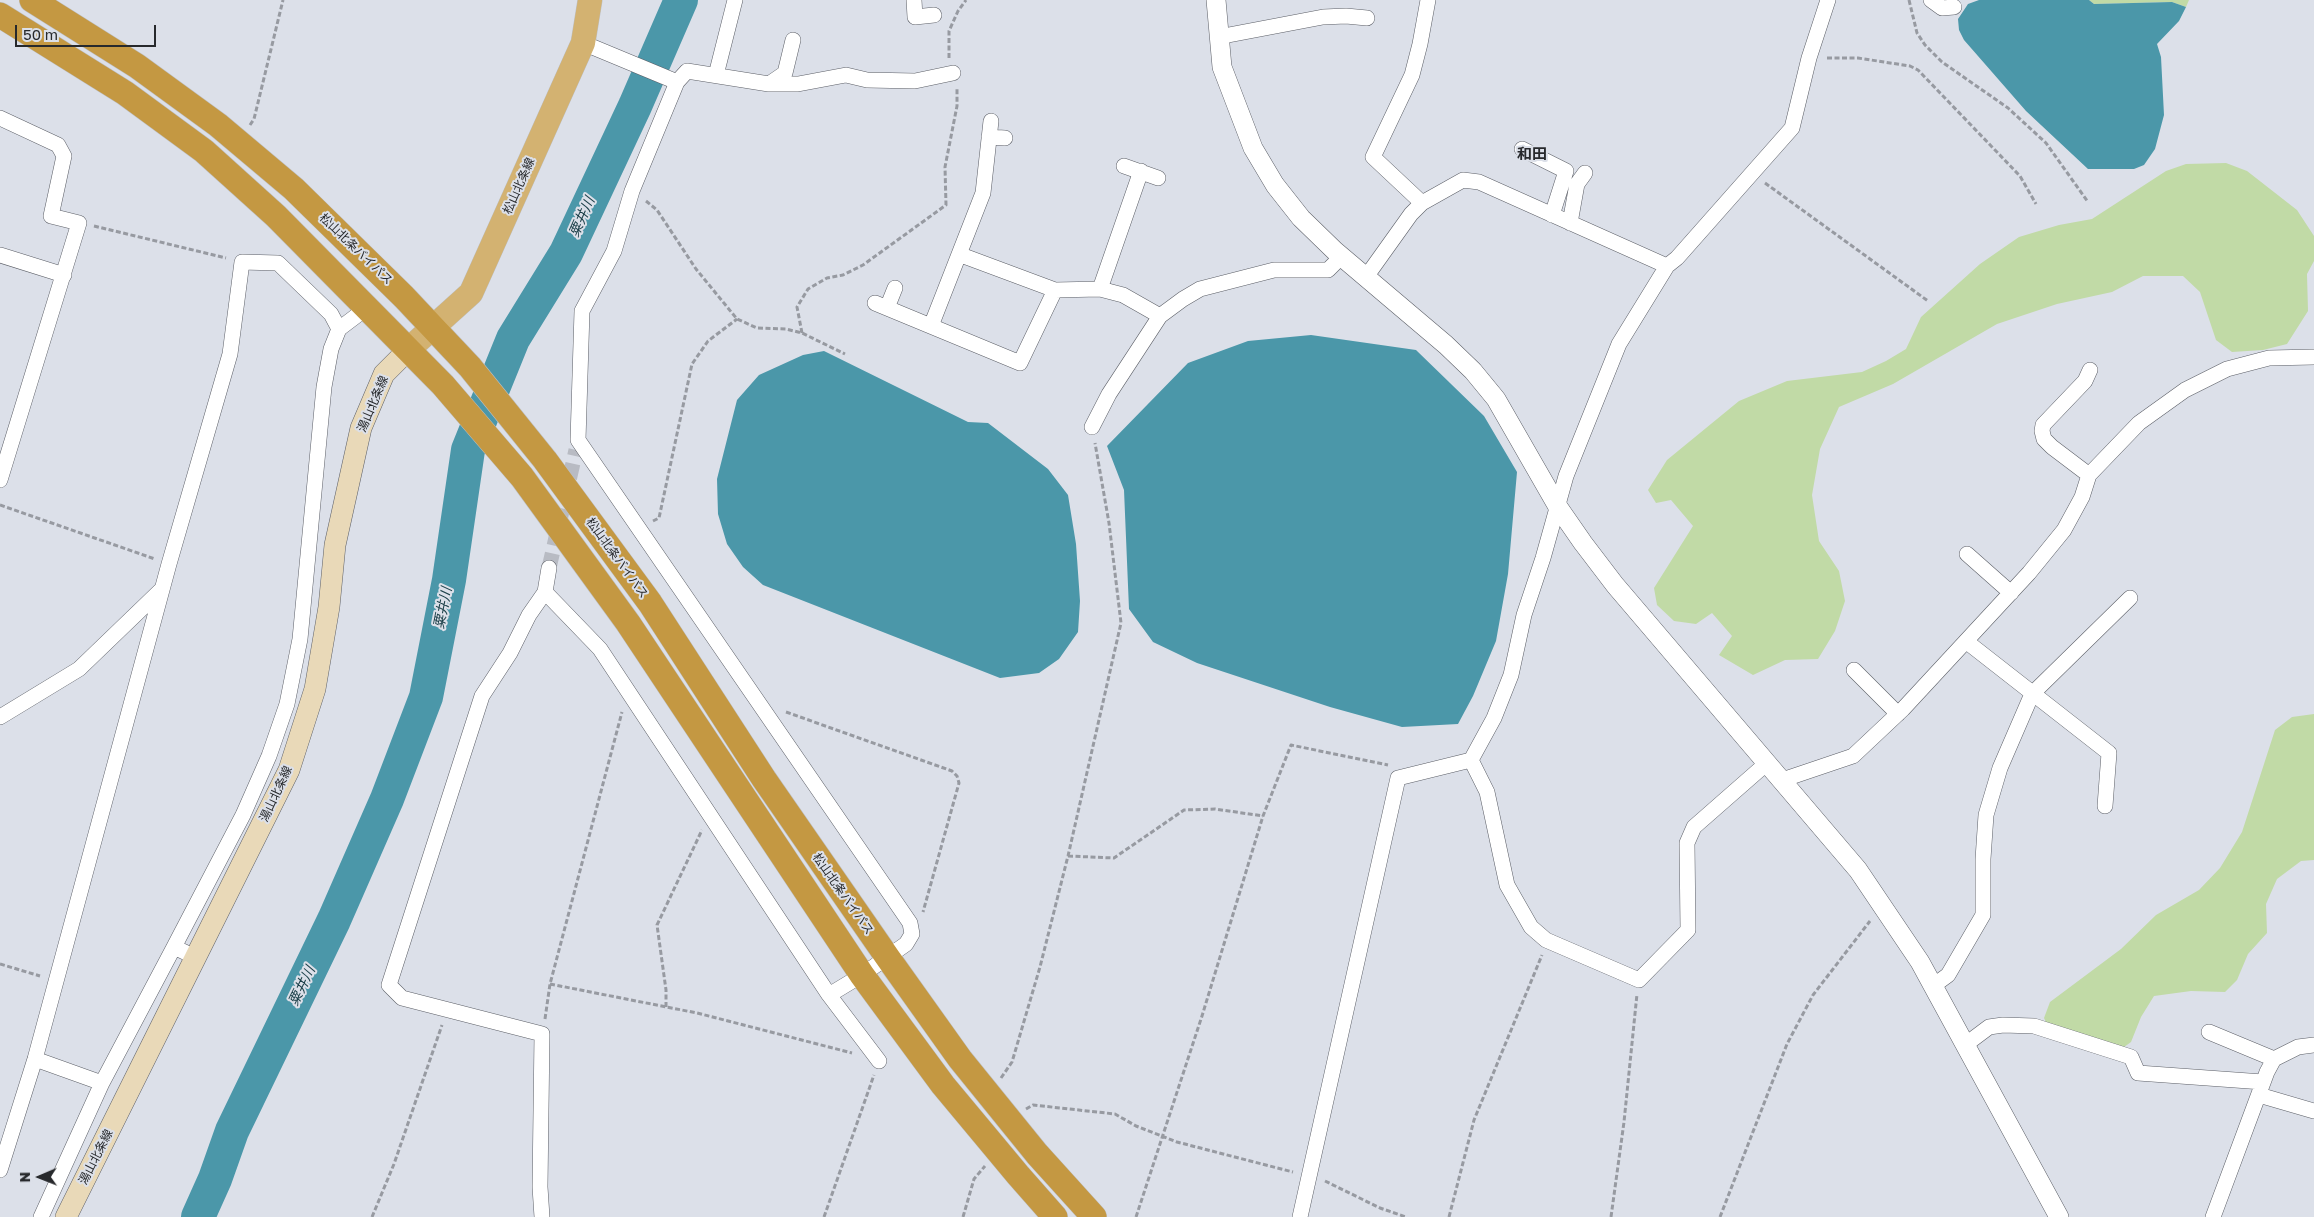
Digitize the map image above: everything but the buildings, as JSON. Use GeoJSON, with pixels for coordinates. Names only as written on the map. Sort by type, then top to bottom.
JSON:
{"type":"FeatureCollection","features":[{"type":"Feature","properties":{"kind":"highway","name":"松山北条バイパス"},"geometry":{"type":"LineString","coordinates":[[32,0],[137,66],[237,142],[294,189],[404,297],[470,367],[545,460],[650,603],[764,779],[888,958],[984,1089],[1009,1121],[1094,1217]]}},
{"type":"Feature","properties":{"kind":"highway"},"geometry":{"type":"LineString","coordinates":[[0,15],[124,93],[204,151],[276,216],[443,385],[522,477],[628,623],[862,975],[943,1085],[1055,1217]]}},
{"type":"Feature","properties":{"kind":"main road","name":"松山北条線"},"geometry":{"type":"LineString","coordinates":[[409,349],[472,293],[584,43],[590,0]]}},
{"type":"Feature","properties":{"kind":"main road","name":"湯山北条線"},"geometry":{"type":"LineString","coordinates":[[66,1217],[289,770],[315,689],[329,608],[335,545],[361,428],[384,374],[409,349]]}},
{"type":"Feature","properties":{"kind":"street"},"geometry":{"type":"LineString","coordinates":[[716,75],[734,0]]}},
{"type":"Feature","properties":{"kind":"street"},"geometry":{"type":"LineString","coordinates":[[914,0],[914,17],[934,16]]}},
{"type":"Feature","properties":{"kind":"street"},"geometry":{"type":"LineString","coordinates":[[1216,0],[1222,67],[1253,148],[1275,185],[1301,218],[1341,257],[1473,371],[1496,399],[1558,507],[1583,543],[1616,585],[1858,870],[1920,962],[2059,1217]]}},
{"type":"Feature","properties":{"kind":"street"},"geometry":{"type":"LineString","coordinates":[[1422,202],[1373,157],[1412,75],[1428,0]]}},
{"type":"Feature","properties":{"kind":"street"},"geometry":{"type":"LineString","coordinates":[[1300,1217],[1398,778],[1471,760],[1494,718],[1511,675],[1524,616],[1566,476],[1619,344],[1667,266],[1677,258],[1792,128],[1809,58],[1828,0]]}},
{"type":"Feature","properties":{"kind":"street"},"geometry":{"type":"LineString","coordinates":[[1931,0],[1942,8],[1954,7]]}},
{"type":"Feature","properties":{"kind":"street"},"geometry":{"type":"LineString","coordinates":[[1218,37],[1323,16],[1366,18]]}},
{"type":"Feature","properties":{"kind":"street"},"geometry":{"type":"LineString","coordinates":[[769,84],[785,73],[793,40]]}},
{"type":"Feature","properties":{"kind":"street"},"geometry":{"type":"LineString","coordinates":[[584,43],[674,80]]}},
{"type":"Feature","properties":{"kind":"street"},"geometry":{"type":"LineString","coordinates":[[829,995],[888,958],[906,944],[912,934],[910,923],[639,528],[577,445],[582,311],[614,251],[632,191],[674,80],[688,71],[769,84],[798,84],[846,75],[867,80],[915,81],[953,73]]}},
{"type":"Feature","properties":{"kind":"street"},"geometry":{"type":"LineString","coordinates":[[0,118],[58,144],[64,156],[51,216],[79,222],[0,480]]}},
{"type":"Feature","properties":{"kind":"street"},"geometry":{"type":"LineString","coordinates":[[931,326],[983,193],[991,121]]}},
{"type":"Feature","properties":{"kind":"street"},"geometry":{"type":"LineString","coordinates":[[989,138],[1005,138]]}},
{"type":"Feature","properties":{"kind":"street"},"geometry":{"type":"LineString","coordinates":[[1522,149],[1566,171],[1552,215]]}},
{"type":"Feature","properties":{"kind":"street"},"geometry":{"type":"LineString","coordinates":[[1124,166],[1158,178]]}},
{"type":"Feature","properties":{"kind":"street"},"geometry":{"type":"LineString","coordinates":[[1100,289],[1141,171]]}},
{"type":"Feature","properties":{"kind":"street"},"geometry":{"type":"LineString","coordinates":[[1570,223],[1577,184],[1585,173]]}},
{"type":"Feature","properties":{"kind":"street"},"geometry":{"type":"LineString","coordinates":[[1366,277],[1410,214],[1422,202],[1463,180],[1479,182],[1667,266]]}},
{"type":"Feature","properties":{"kind":"street"},"geometry":{"type":"LineString","coordinates":[[0,255],[64,275]]}},
{"type":"Feature","properties":{"kind":"street"},"geometry":{"type":"LineString","coordinates":[[960,255],[1055,290],[1100,289],[1123,295],[1160,316]]}},
{"type":"Feature","properties":{"kind":"street"},"geometry":{"type":"LineString","coordinates":[[1092,428],[1109,394],[1160,316],[1200,289],[1274,270],[1328,270],[1341,257]]}},
{"type":"Feature","properties":{"kind":"street"},"geometry":{"type":"LineString","coordinates":[[0,1170],[35,1059],[162,589],[230,354],[242,262],[278,263],[331,314],[339,329]]}},
{"type":"Feature","properties":{"kind":"street"},"geometry":{"type":"LineString","coordinates":[[895,288],[881,305],[1020,363],[1055,290]]}},
{"type":"Feature","properties":{"kind":"street"},"geometry":{"type":"LineString","coordinates":[[41,1217],[102,1082],[242,815],[268,756],[287,704],[300,640],[324,387],[331,350],[339,329],[368,307]]}},
{"type":"Feature","properties":{"kind":"street"},"geometry":{"type":"LineString","coordinates":[[1782,780],[1853,756],[1898,714],[1967,642],[2064,530],[2082,497],[2089,475],[2139,423],[2185,390],[2227,369],[2269,358],[2314,357]]}},
{"type":"Feature","properties":{"kind":"street"},"geometry":{"type":"LineString","coordinates":[[2089,475],[2052,447],[2044,439],[2042,431],[2043,425],[2085,381],[2090,370]]}},
{"type":"Feature","properties":{"kind":"street"},"geometry":{"type":"LineString","coordinates":[[1966,554],[2011,593]]}},
{"type":"Feature","properties":{"kind":"street"},"geometry":{"type":"LineString","coordinates":[[542,1217],[540,1187],[542,1034],[402,998],[389,985],[482,696],[510,653],[529,615],[545,592],[549,568]]}},
{"type":"Feature","properties":{"kind":"street"},"geometry":{"type":"LineString","coordinates":[[0,717],[79,669],[162,589]]}},
{"type":"Feature","properties":{"kind":"street"},"geometry":{"type":"LineString","coordinates":[[545,592],[600,649],[829,995],[879,1061]]}},
{"type":"Feature","properties":{"kind":"street"},"geometry":{"type":"LineString","coordinates":[[1933,986],[1948,975],[1983,915],[1983,859],[1986,815],[2000,768],[2032,694],[2130,598]]}},
{"type":"Feature","properties":{"kind":"street"},"geometry":{"type":"LineString","coordinates":[[1967,642],[2109,753],[2105,806]]}},
{"type":"Feature","properties":{"kind":"street"},"geometry":{"type":"LineString","coordinates":[[1854,670],[1898,714]]}},
{"type":"Feature","properties":{"kind":"street"},"geometry":{"type":"LineString","coordinates":[[1471,760],[1487,792],[1507,885],[1531,927],[1546,940],[1639,980],[1688,930],[1687,843],[1694,827],[1767,763]]}},
{"type":"Feature","properties":{"kind":"street"},"geometry":{"type":"LineString","coordinates":[[174,947],[195,957]]}},
{"type":"Feature","properties":{"kind":"street"},"geometry":{"type":"LineString","coordinates":[[1965,1045],[1989,1027],[2003,1025],[2034,1026],[2131,1057],[2138,1073],[2261,1088],[2314,1110]]}},
{"type":"Feature","properties":{"kind":"street"},"geometry":{"type":"LineString","coordinates":[[2209,1032],[2274,1059]]}},
{"type":"Feature","properties":{"kind":"street"},"geometry":{"type":"LineString","coordinates":[[2213,1217],[2261,1088],[2274,1059],[2298,1047],[2314,1045]]}},
{"type":"Feature","properties":{"kind":"street"},"geometry":{"type":"LineString","coordinates":[[35,1059],[102,1082]]}},
{"type":"Feature","properties":{"kind":"path"},"geometry":{"type":"LineString","coordinates":[[237,142],[254,119],[283,0]]}},
{"type":"Feature","properties":{"kind":"path"},"geometry":{"type":"LineString","coordinates":[[802,333],[797,307],[808,289],[827,278],[843,275],[863,265],[946,205],[945,166],[957,106],[958,90],[949,52],[949,31],[958,11],[966,0]]}},
{"type":"Feature","properties":{"kind":"path"},"geometry":{"type":"LineString","coordinates":[[1909,0],[1916,33],[1925,45],[1942,62],[2008,108],[2046,143],[2088,202]]}},
{"type":"Feature","properties":{"kind":"path"},"geometry":{"type":"LineString","coordinates":[[1809,58],[1858,58],[1910,66],[1918,70],[2020,176],[2036,204]]}},
{"type":"Feature","properties":{"kind":"path"},"geometry":{"type":"LineString","coordinates":[[1752,173],[1928,301]]}},
{"type":"Feature","properties":{"kind":"path"},"geometry":{"type":"LineString","coordinates":[[632,191],[658,210],[696,269],[737,319],[757,328],[786,329],[802,333],[845,354]]}},
{"type":"Feature","properties":{"kind":"path"},"geometry":{"type":"LineString","coordinates":[[79,222],[242,262]]}},
{"type":"Feature","properties":{"kind":"path"},"geometry":{"type":"LineString","coordinates":[[639,528],[659,518],[692,364],[708,341],[737,319]]}},
{"type":"Feature","properties":{"kind":"path"},"geometry":{"type":"LineString","coordinates":[[984,1089],[1002,1077],[1012,1062],[1040,967],[1068,856],[1121,623],[1109,523],[1092,428]]}},
{"type":"Feature","properties":{"kind":"path"},"geometry":{"type":"LineString","coordinates":[[0,504],[169,564]]}},
{"type":"Feature","properties":{"kind":"path"},"geometry":{"type":"LineString","coordinates":[[542,1034],[550,984],[616,728],[628,694]]}},
{"type":"Feature","properties":{"kind":"path"},"geometry":{"type":"LineString","coordinates":[[760,702],[952,771],[957,776],[959,783],[921,922],[912,934]]}},
{"type":"Feature","properties":{"kind":"path"},"geometry":{"type":"LineString","coordinates":[[1136,1217],[1263,816],[1291,745],[1394,766],[1398,778]]}},
{"type":"Feature","properties":{"kind":"path"},"geometry":{"type":"LineString","coordinates":[[1068,856],[1114,858],[1184,810],[1215,809],[1263,816]]}},
{"type":"Feature","properties":{"kind":"path"},"geometry":{"type":"LineString","coordinates":[[666,1007],[666,990],[657,925],[683,866],[709,816]]}},
{"type":"Feature","properties":{"kind":"path"},"geometry":{"type":"LineString","coordinates":[[1720,1217],[1787,1044],[1813,995],[1882,906]]}},
{"type":"Feature","properties":{"kind":"path"},"geometry":{"type":"LineString","coordinates":[[1449,1217],[1474,1120],[1540,960],[1546,940]]}},
{"type":"Feature","properties":{"kind":"path"},"geometry":{"type":"LineString","coordinates":[[0,964],[56,981]]}},
{"type":"Feature","properties":{"kind":"path"},"geometry":{"type":"LineString","coordinates":[[1611,1217],[1624,1122],[1633,1017],[1639,980]]}},
{"type":"Feature","properties":{"kind":"path"},"geometry":{"type":"LineString","coordinates":[[550,984],[666,1007],[879,1061],[824,1217]]}},
{"type":"Feature","properties":{"kind":"path"},"geometry":{"type":"LineString","coordinates":[[372,1217],[394,1164],[448,1009]]}},
{"type":"Feature","properties":{"kind":"path"},"geometry":{"type":"LineString","coordinates":[[1009,1121],[1033,1105],[1116,1114],[1136,1126],[1177,1142],[1310,1175],[1380,1208],[1406,1217]]}},
{"type":"Feature","properties":{"kind":"path"},"geometry":{"type":"LineString","coordinates":[[963,1217],[974,1178],[998,1151]]}},
{"type":"Feature","properties":{"kind":"green space"},"geometry":{"type":"Polygon","coordinates":[[[2089,0],[2189,0],[2186,7],[2172,2],[2094,4],[2089,0]]]}},
{"type":"Feature","properties":{"kind":"green space"},"geometry":{"type":"Polygon","coordinates":[[[2226,163],[2247,171],[2297,210],[2314,236],[2314,261],[2307,274],[2308,311],[2287,344],[2263,350],[2232,352],[2216,340],[2200,292],[2183,276],[2143,276],[2112,292],[2057,304],[1997,324],[1893,384],[1839,407],[1820,449],[1812,495],[1819,541],[1839,571],[1845,601],[1835,631],[1818,659],[1785,660],[1753,675],[1719,655],[1732,636],[1712,613],[1696,624],[1674,621],[1657,605],[1654,588],[1693,526],[1671,500],[1656,503],[1648,490],[1667,460],[1739,401],[1787,381],[1862,372],[1886,361],[1906,349],[1921,317],[1980,264],[2019,237],[2059,225],[2092,219],[2166,171],[2186,164],[2226,163]]]}},
{"type":"Feature","properties":{"kind":"green space"},"geometry":{"type":"Polygon","coordinates":[[[2314,714],[2314,860],[2301,861],[2277,879],[2266,904],[2267,933],[2248,954],[2237,980],[2225,992],[2191,991],[2154,996],[2141,1017],[2131,1042],[2113,1055],[2051,1033],[2044,1018],[2050,1002],[2121,949],[2156,915],[2199,890],[2220,868],[2242,832],[2275,730],[2292,717],[2314,714]]]}},
{"type":"Feature","properties":{"kind":"water"},"geometry":{"type":"Polygon","coordinates":[[[1979,0],[2089,0],[2094,4],[2172,2],[2186,7],[2179,21],[2157,44],[2161,57],[2164,115],[2155,149],[2144,165],[2134,169],[2088,169],[2026,111],[1964,40],[1959,30],[1958,19],[1968,4],[1979,0]]]}},
{"type":"Feature","properties":{"kind":"water"},"geometry":{"type":"Polygon","coordinates":[[[1311,335],[1416,350],[1484,416],[1517,472],[1508,574],[1496,641],[1473,696],[1458,724],[1402,727],[1330,707],[1197,663],[1153,642],[1129,609],[1124,490],[1107,446],[1188,363],[1248,341],[1311,335]]]}},
{"type":"Feature","properties":{"kind":"water"},"geometry":{"type":"Polygon","coordinates":[[[824,351],[968,422],[988,423],[1048,469],[1068,495],[1076,544],[1080,601],[1078,632],[1059,659],[1039,673],[1000,678],[763,585],[743,567],[727,544],[718,514],[717,479],[737,400],[759,375],[803,355],[824,351]]]}},
{"type":"Feature","properties":{"kind":"waterway","name":"粟井川"},"geometry":{"type":"LineString","coordinates":[[198,1217],[215,1179],[232,1131],[334,920],[387,799],[426,697],[449,580],[468,450],[513,339],[566,253],[635,106],[681,0]]}},
{"type":"Feature","properties":{"kind":"tunnel"},"geometry":{"type":"LineString","coordinates":[[549,568],[576,450]]}},
{"type":"Feature","properties":{"kind":"district","name":"和田"},"geometry":{"type":"Point","coordinates":[1532,154]}}]}
